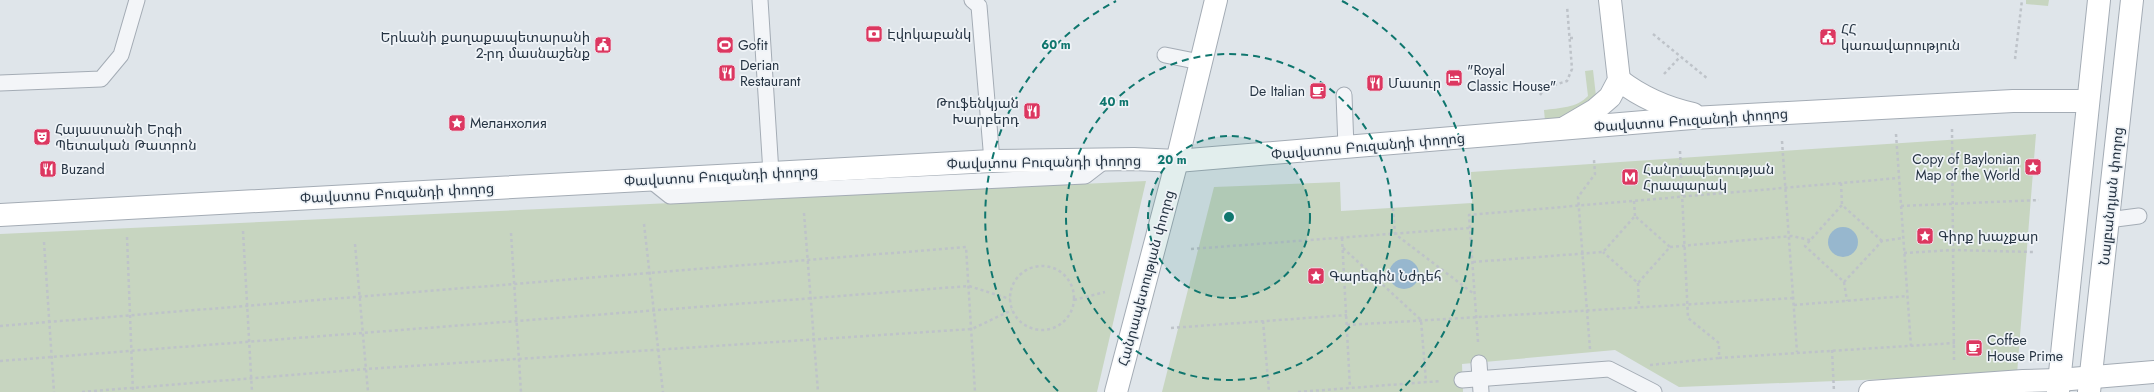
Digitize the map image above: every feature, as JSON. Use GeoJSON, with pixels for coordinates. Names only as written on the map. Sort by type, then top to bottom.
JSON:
{"type":"FeatureCollection","features":[{"type":"Feature","properties":{"kind":"street","name":"Հանրապետության փողոց"},"geometry":{"type":"LineString","coordinates":[[1116,392],[1177,162],[1216,0]]}},
{"type":"Feature","properties":{"kind":"street"},"geometry":{"type":"LineString","coordinates":[[1560,130],[1595,110],[1610,97],[1619,80],[1610,0]]}},
{"type":"Feature","properties":{"kind":"street"},"geometry":{"type":"LineString","coordinates":[[2058,386],[2099,0]]}},
{"type":"Feature","properties":{"kind":"street","name":"Նալբանդյան փողոց"},"geometry":{"type":"LineString","coordinates":[[2090,385],[2132,0]]}},
{"type":"Feature","properties":{"kind":"street"},"geometry":{"type":"LineString","coordinates":[[1619,80],[1638,94],[1663,105],[1712,117]]}},
{"type":"Feature","properties":{"kind":"street","name":"Փավստոս Բուզանդի փողոց"},"geometry":{"type":"LineString","coordinates":[[0,215],[992,161],[1108,160],[1177,162],[1712,117],[2013,101],[2088,101]]}},
{"type":"Feature","properties":{"kind":"street"},"geometry":{"type":"LineString","coordinates":[[1870,392],[2023,381],[2058,386],[2090,385],[2154,372]]}},
{"type":"Feature","properties":{"kind":"lane"},"geometry":{"type":"LineString","coordinates":[[0,83],[101,79],[121,55],[137,0]]}},
{"type":"Feature","properties":{"kind":"lane"},"geometry":{"type":"LineString","coordinates":[[760,0],[771,173]]}},
{"type":"Feature","properties":{"kind":"lane"},"geometry":{"type":"LineString","coordinates":[[972,0],[979,6],[992,161]]}},
{"type":"Feature","properties":{"kind":"lane"},"geometry":{"type":"LineString","coordinates":[[1165,55],[1200,62]]}},
{"type":"Feature","properties":{"kind":"lane"},"geometry":{"type":"LineString","coordinates":[[1344,95],[1346,147]]}},
{"type":"Feature","properties":{"kind":"lane"},"geometry":{"type":"LineString","coordinates":[[650,180],[670,196],[1085,176],[1108,160]]}},
{"type":"Feature","properties":{"kind":"lane"},"geometry":{"type":"LineString","coordinates":[[2108,220],[2139,216]]}},
{"type":"Feature","properties":{"kind":"lane"},"geometry":{"type":"LineString","coordinates":[[1479,363],[1480,385]]}},
{"type":"Feature","properties":{"kind":"lane"},"geometry":{"type":"LineString","coordinates":[[1462,380],[1480,385],[1609,369],[1654,392]]}},
{"type":"Feature","properties":{"kind":"path"},"geometry":{"type":"LineString","coordinates":[[2015,59],[2022,0]]}},
{"type":"Feature","properties":{"kind":"path"},"geometry":{"type":"LineString","coordinates":[[1540,95],[1545,88],[1567,81],[1572,69],[1567,6]]}},
{"type":"Feature","properties":{"kind":"path"},"geometry":{"type":"LineString","coordinates":[[1653,34],[1708,79]]}},
{"type":"Feature","properties":{"kind":"path"},"geometry":{"type":"LineString","coordinates":[[1570,38],[1576,38]]}},
{"type":"Feature","properties":{"kind":"path"},"geometry":{"type":"LineString","coordinates":[[1664,74],[1680,57]]}},
{"type":"Feature","properties":{"kind":"path"},"geometry":{"type":"LineString","coordinates":[[1648,365],[1797,352],[1955,343],[1952,129]]}},
{"type":"Feature","properties":{"kind":"path"},"geometry":{"type":"LineString","coordinates":[[1896,134],[1911,346]]}},
{"type":"Feature","properties":{"kind":"path"},"geometry":{"type":"LineString","coordinates":[[1782,142],[1797,352]]}},
{"type":"Feature","properties":{"kind":"path"},"geometry":{"type":"LineString","coordinates":[[1680,152],[1688,318],[1719,343],[1720,358]]}},
{"type":"Feature","properties":{"kind":"path"},"geometry":{"type":"LineString","coordinates":[[1592,370],[1586,310],[1580,206],[1578,197],[1595,174],[1594,160]]}},
{"type":"Feature","properties":{"kind":"path"},"geometry":{"type":"LineString","coordinates":[[1479,363],[1469,215],[1900,178]]}},
{"type":"Feature","properties":{"kind":"path"},"geometry":{"type":"LineString","coordinates":[[1841,183],[1842,205],[1805,246],[1844,282],[1847,301]]}},
{"type":"Feature","properties":{"kind":"path"},"geometry":{"type":"LineString","coordinates":[[1901,206],[2039,200]]}},
{"type":"Feature","properties":{"kind":"path"},"geometry":{"type":"LineString","coordinates":[[1634,201],[1635,216],[1670,247]]}},
{"type":"Feature","properties":{"kind":"path"},"geometry":{"type":"LineString","coordinates":[[1842,205],[1882,241]]}},
{"type":"Feature","properties":{"kind":"path"},"geometry":{"type":"LineString","coordinates":[[1393,208],[1395,234],[1475,294]]}},
{"type":"Feature","properties":{"kind":"path"},"geometry":{"type":"LineString","coordinates":[[804,213],[818,392]]}},
{"type":"Feature","properties":{"kind":"path"},"geometry":{"type":"LineString","coordinates":[[1473,262],[1583,255],[1603,252],[1635,216]]}},
{"type":"Feature","properties":{"kind":"path"},"geometry":{"type":"LineString","coordinates":[[644,224],[652,311],[663,392]]}},
{"type":"Feature","properties":{"kind":"path"},"geometry":{"type":"LineString","coordinates":[[1191,250],[1470,228]]}},
{"type":"Feature","properties":{"kind":"path"},"geometry":{"type":"LineString","coordinates":[[243,231],[248,343],[252,392]]}},
{"type":"Feature","properties":{"kind":"path"},"geometry":{"type":"LineString","coordinates":[[511,233],[515,322],[521,392]]}},
{"type":"Feature","properties":{"kind":"path"},"geometry":{"type":"LineString","coordinates":[[126,236],[133,392]]}},
{"type":"Feature","properties":{"kind":"path"},"geometry":{"type":"LineString","coordinates":[[1638,307],[1638,283],[1670,247],[1789,237],[1811,240]]}},
{"type":"Feature","properties":{"kind":"path"},"geometry":{"type":"LineString","coordinates":[[1342,238],[1350,388]]}},
{"type":"Feature","properties":{"kind":"path"},"geometry":{"type":"LineString","coordinates":[[1844,282],[1882,241],[1903,238]]}},
{"type":"Feature","properties":{"kind":"path"},"geometry":{"type":"LineString","coordinates":[[44,242],[54,392]]}},
{"type":"Feature","properties":{"kind":"path"},"geometry":{"type":"LineString","coordinates":[[354,244],[368,392]]}},
{"type":"Feature","properties":{"kind":"path"},"geometry":{"type":"LineString","coordinates":[[0,326],[966,247],[975,392]]}},
{"type":"Feature","properties":{"kind":"path"},"geometry":{"type":"LineString","coordinates":[[1343,248],[1421,320],[1426,382]]}},
{"type":"Feature","properties":{"kind":"path"},"geometry":{"type":"LineString","coordinates":[[1904,253],[1953,250],[2034,252]]}},
{"type":"Feature","properties":{"kind":"path"},"geometry":{"type":"LineString","coordinates":[[1603,252],[1638,283]]}},
{"type":"Feature","properties":{"kind":"path"},"geometry":{"type":"LineString","coordinates":[[1043,266],[1053,268],[1062,273],[1069,280],[1073,290],[1074,300],[1072,311],[1066,320],[1057,327],[1047,330],[1036,330],[1026,326],[1018,319],[1012,310],[1010,299],[1011,289],[1016,280],[1028,270],[1043,266]]}},
{"type":"Feature","properties":{"kind":"path"},"geometry":{"type":"LineString","coordinates":[[0,361],[132,352],[969,286],[1010,299]]}},
{"type":"Feature","properties":{"kind":"path"},"geometry":{"type":"LineString","coordinates":[[1074,300],[1104,292]]}},
{"type":"Feature","properties":{"kind":"path"},"geometry":{"type":"LineString","coordinates":[[1794,306],[1907,296]]}},
{"type":"Feature","properties":{"kind":"path"},"geometry":{"type":"LineString","coordinates":[[1347,325],[1794,298]]}},
{"type":"Feature","properties":{"kind":"path"},"geometry":{"type":"LineString","coordinates":[[82,392],[366,369],[972,329],[1012,310]]}},
{"type":"Feature","properties":{"kind":"path"},"geometry":{"type":"LineString","coordinates":[[1171,328],[1347,315]]}},
{"type":"Feature","properties":{"kind":"path"},"geometry":{"type":"LineString","coordinates":[[1263,321],[1269,392]]}},
{"type":"Feature","properties":{"kind":"path"},"geometry":{"type":"LineString","coordinates":[[1832,350],[1834,392]]}},
{"type":"Feature","properties":{"kind":"path"},"geometry":{"type":"LineString","coordinates":[[1298,392],[1462,380]]}},
{"type":"Feature","properties":{"kind":"green space"},"geometry":{"type":"Polygon","coordinates":[[[2026,0],[2049,0],[2048,6],[2026,4],[2026,0]]]}},
{"type":"Feature","properties":{"kind":"green space"},"geometry":{"type":"Polygon","coordinates":[[[1593,70],[1596,96],[1583,115],[1545,121],[1544,110],[1573,105],[1584,100],[1588,96],[1585,71],[1593,70]]]}},
{"type":"Feature","properties":{"kind":"green space"},"geometry":{"type":"Polygon","coordinates":[[[2036,134],[2017,374],[1679,387],[1615,350],[1462,364],[1463,392],[1162,392],[1214,187],[1340,182],[1341,211],[1472,203],[1471,172],[2036,134]]]}},
{"type":"Feature","properties":{"kind":"green space"},"geometry":{"type":"Polygon","coordinates":[[[1146,181],[1097,392],[0,392],[0,234],[1146,181]]]}},
{"type":"Feature","properties":{"kind":"water"},"geometry":{"type":"Polygon","coordinates":[[[1843,227],[1849,228],[1857,236],[1857,248],[1849,256],[1843,257],[1837,256],[1829,248],[1828,242],[1829,236],[1837,228],[1843,227]]]}},
{"type":"Feature","properties":{"kind":"water"},"geometry":{"type":"Polygon","coordinates":[[[1404,259],[1410,260],[1418,268],[1418,280],[1410,288],[1404,289],[1398,288],[1390,280],[1389,274],[1390,268],[1398,260],[1404,259]]]}},
{"type":"Feature","properties":{"kind":"place","name":"Էվոկաբանկ"},"geometry":{"type":"Point","coordinates":[874,34]}},
{"type":"Feature","properties":{"kind":"place","name":"ՀՀ կառավարություն"},"geometry":{"type":"Point","coordinates":[1828,37]}},
{"type":"Feature","properties":{"kind":"place","name":"Երևանի քաղաքապետարանի 2-րդ մասնաշենք"},"geometry":{"type":"Point","coordinates":[603,45]}},
{"type":"Feature","properties":{"kind":"place","name":"Gofit"},"geometry":{"type":"Point","coordinates":[725,45]}},
{"type":"Feature","properties":{"kind":"place","name":"Derian Restaurant"},"geometry":{"type":"Point","coordinates":[727,73]}},
{"type":"Feature","properties":{"kind":"place","name":"\"Royal Classic House\""},"geometry":{"type":"Point","coordinates":[1454,78]}},
{"type":"Feature","properties":{"kind":"place","name":"Մասուր"},"geometry":{"type":"Point","coordinates":[1375,83]}},
{"type":"Feature","properties":{"kind":"place","name":"De Italian"},"geometry":{"type":"Point","coordinates":[1318,91]}},
{"type":"Feature","properties":{"kind":"place","name":"Թուֆենկյան Խարբերդ"},"geometry":{"type":"Point","coordinates":[1032,111]}},
{"type":"Feature","properties":{"kind":"place","name":"Меланхолия"},"geometry":{"type":"Point","coordinates":[457,123]}},
{"type":"Feature","properties":{"kind":"place","name":"Հայաստանի Երգի Պետական Թատրոն"},"geometry":{"type":"Point","coordinates":[42,137]}},
{"type":"Feature","properties":{"kind":"place","name":"Copy of Baylonian Map of the World"},"geometry":{"type":"Point","coordinates":[2033,167]}},
{"type":"Feature","properties":{"kind":"place","name":"Buzand"},"geometry":{"type":"Point","coordinates":[48,169]}},
{"type":"Feature","properties":{"kind":"place","name":"Հանրապետության Հրապարակ"},"geometry":{"type":"Point","coordinates":[1630,177]}},
{"type":"Feature","properties":{"kind":"place","name":"Գիրք խաչքար"},"geometry":{"type":"Point","coordinates":[1925,236]}},
{"type":"Feature","properties":{"kind":"place","name":"Գարեգին Նժդեհ"},"geometry":{"type":"Point","coordinates":[1316,276]}},
{"type":"Feature","properties":{"kind":"place","name":"Coffee House Prime"},"geometry":{"type":"Point","coordinates":[1974,348]}}]}
